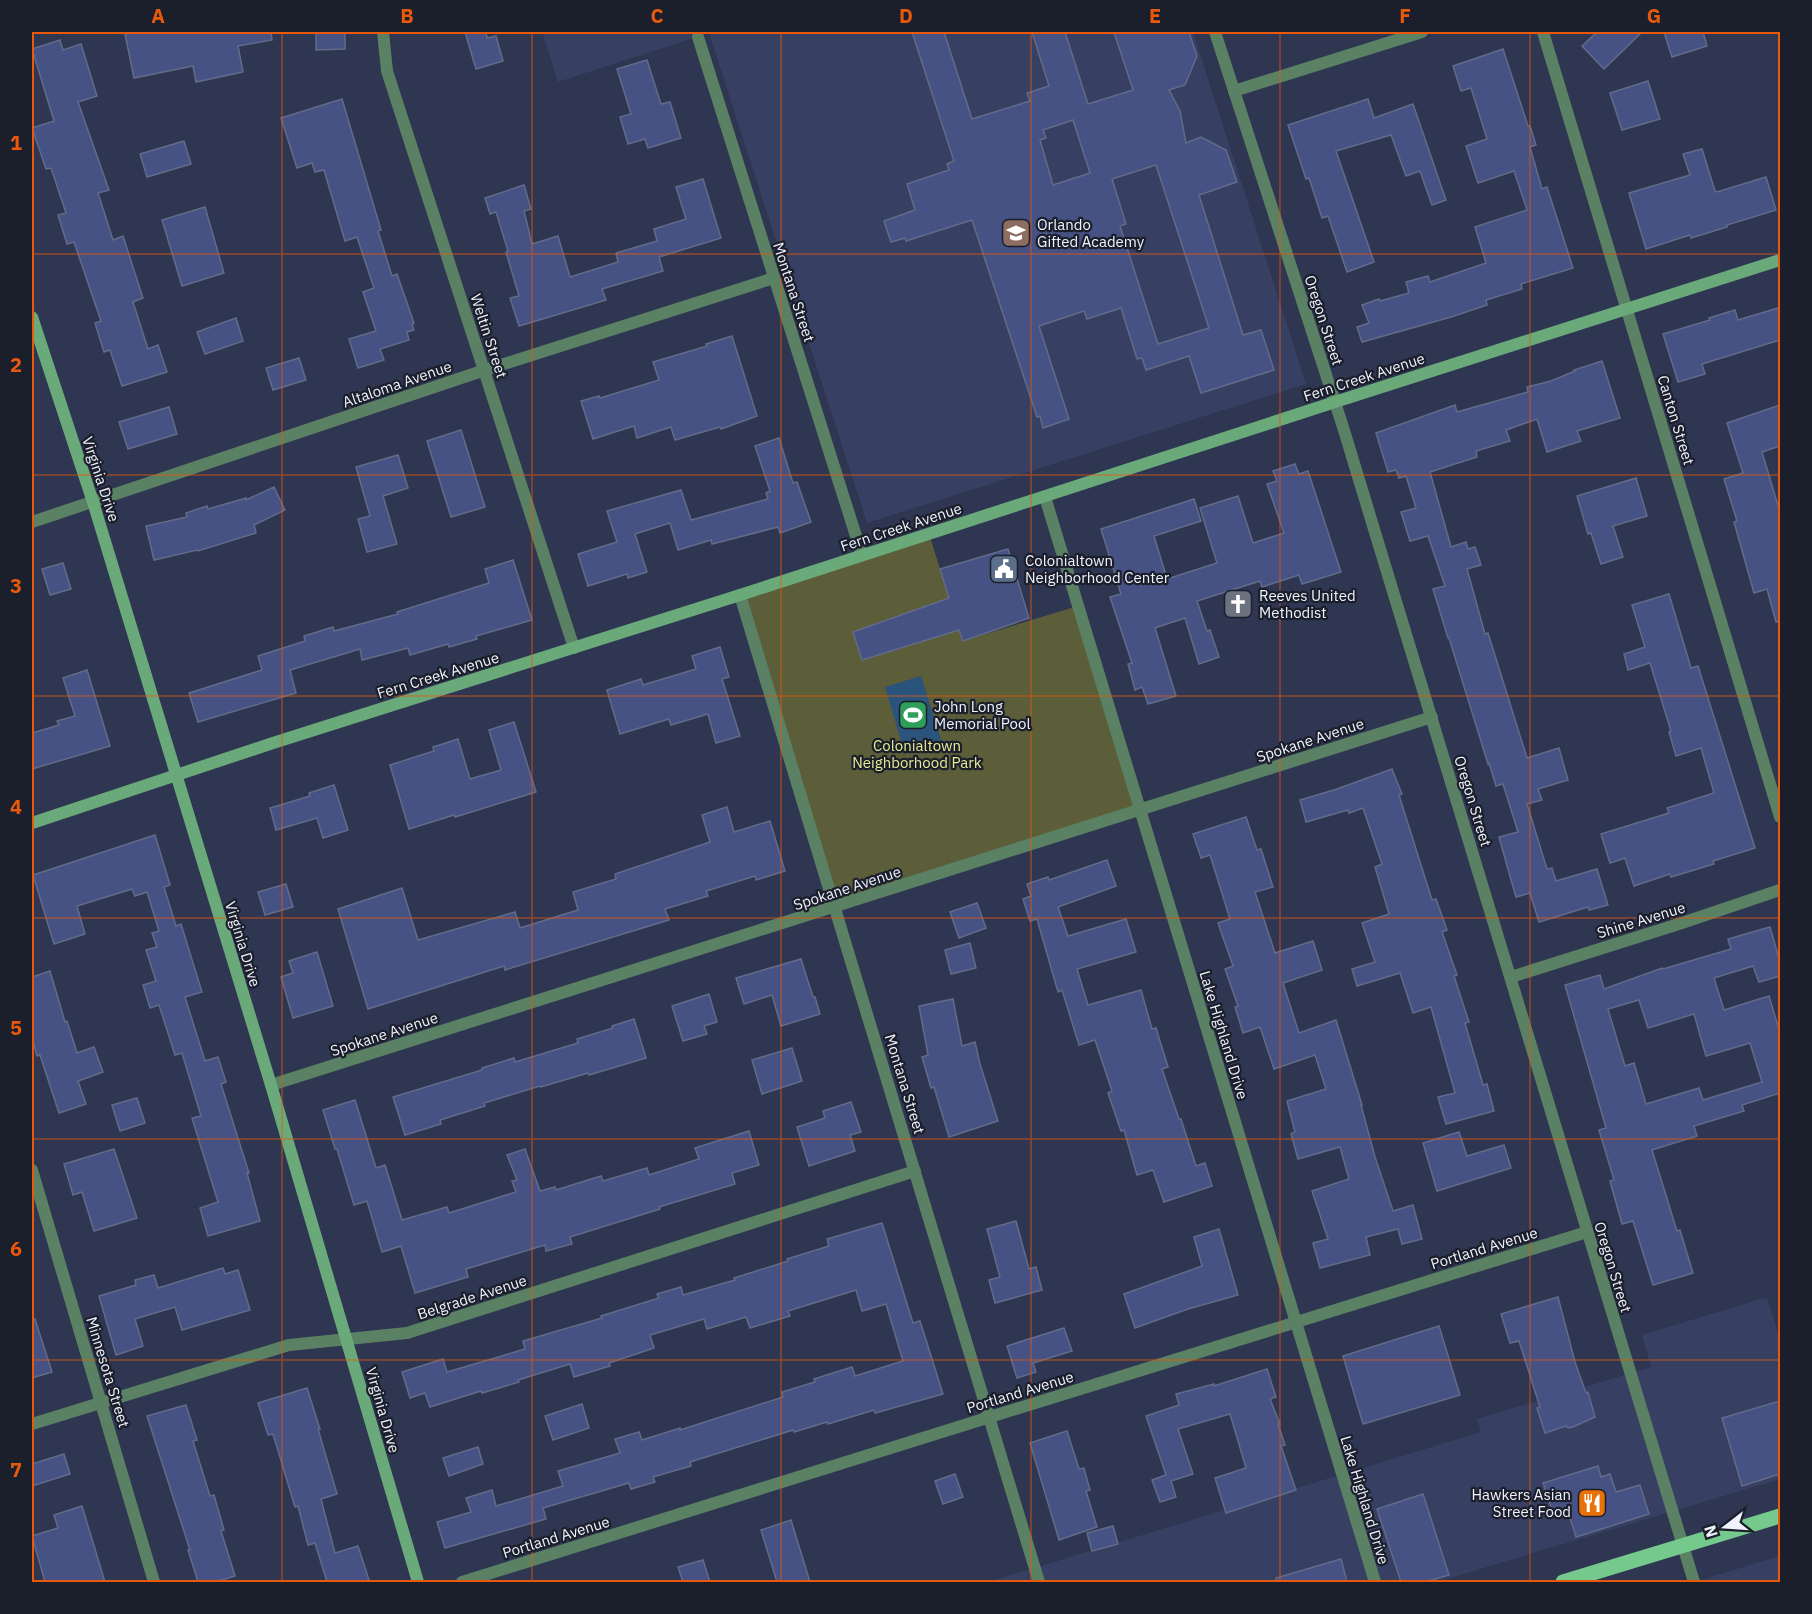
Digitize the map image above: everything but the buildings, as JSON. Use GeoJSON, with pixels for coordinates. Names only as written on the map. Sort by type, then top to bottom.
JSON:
{"type":"FeatureCollection","features":[{"type":"Feature","properties":{"kind":"main road"},"geometry":{"type":"LineString","coordinates":[[1563,1582],[1780,1516]]}},
{"type":"Feature","properties":{"kind":"street","name":"Weltin Street"},"geometry":{"type":"LineString","coordinates":[[383,32],[387,71],[574,648]]}},
{"type":"Feature","properties":{"kind":"street","name":"Oregon Street"},"geometry":{"type":"LineString","coordinates":[[1215,32],[1335,402],[1694,1582]]}},
{"type":"Feature","properties":{"kind":"street"},"geometry":{"type":"LineString","coordinates":[[1234,91],[1422,32]]}},
{"type":"Feature","properties":{"kind":"street","name":"Canton Street"},"geometry":{"type":"LineString","coordinates":[[1543,32],[1780,817]]}},
{"type":"Feature","properties":{"kind":"street","name":"Montana Street"},"geometry":{"type":"LineString","coordinates":[[698,37],[862,555]]}},
{"type":"Feature","properties":{"kind":"street","name":"Fern Creek Avenue"},"geometry":{"type":"LineString","coordinates":[[32,823],[176,774],[1780,260]]}},
{"type":"Feature","properties":{"kind":"street","name":"Altaloma Avenue"},"geometry":{"type":"LineString","coordinates":[[32,522],[485,370],[774,278]]}},
{"type":"Feature","properties":{"kind":"street","name":"Virginia Drive"},"geometry":{"type":"LineString","coordinates":[[32,317],[93,502],[271,1085],[418,1582]]}},
{"type":"Feature","properties":{"kind":"street","name":"Lake Highland Drive"},"geometry":{"type":"LineString","coordinates":[[1045,497],[1375,1582]]}},
{"type":"Feature","properties":{"kind":"street","name":"Montana Street"},"geometry":{"type":"LineString","coordinates":[[740,595],[1039,1582]]}},
{"type":"Feature","properties":{"kind":"street","name":"Spokane Avenue"},"geometry":{"type":"LineString","coordinates":[[271,1085],[1432,717]]}},
{"type":"Feature","properties":{"kind":"street","name":"Shine Avenue"},"geometry":{"type":"LineString","coordinates":[[1510,977],[1780,890]]}},
{"type":"Feature","properties":{"kind":"street","name":"Minnesota Street"},"geometry":{"type":"LineString","coordinates":[[32,1170],[154,1582]]}},
{"type":"Feature","properties":{"kind":"street","name":"Belgrade Avenue"},"geometry":{"type":"LineString","coordinates":[[32,1424],[289,1345],[407,1334],[915,1171]]}},
{"type":"Feature","properties":{"kind":"street","name":"Portland Avenue"},"geometry":{"type":"LineString","coordinates":[[462,1582],[1587,1232]]}},
{"type":"Feature","properties":{"kind":"shaded area","name":"Orlando Gifted Academy"},"geometry":{"type":"Polygon","coordinates":[[[542,32],[1193,32],[1306,384],[867,523],[709,33],[558,82],[542,32]]]}},
{"type":"Feature","properties":{"kind":"shaded area","name":"John Long Memorial Pool"},"geometry":{"type":"Polygon","coordinates":[[[921,676],[942,743],[905,754],[885,687],[921,676]]]}},
{"type":"Feature","properties":{"kind":"shaded area"},"geometry":{"type":"Polygon","coordinates":[[[1767,1297],[1780,1340],[1780,1479],[1437,1582],[988,1582],[1481,1432],[1477,1419],[1651,1367],[1642,1335],[1767,1297]]]}},
{"type":"Feature","properties":{"kind":"shaded area"},"geometry":{"type":"Polygon","coordinates":[[[1780,1556],[1780,1582],[1694,1582],[1780,1556]]]}},
{"type":"Feature","properties":{"kind":"green space","name":"Colonialtown Neighborhood Park"},"geometry":{"type":"Polygon","coordinates":[[[929,534],[963,641],[1078,606],[1141,810],[835,908],[740,595],[929,534]]]}},
{"type":"Feature","properties":{"kind":"place","name":"Orlando Gifted Academy"},"geometry":{"type":"Point","coordinates":[1016,233]}},
{"type":"Feature","properties":{"kind":"place","name":"Colonialtown Neighborhood Center"},"geometry":{"type":"Point","coordinates":[1004,569]}},
{"type":"Feature","properties":{"kind":"place","name":"Reeves United Methodist"},"geometry":{"type":"Point","coordinates":[1238,604]}},
{"type":"Feature","properties":{"kind":"place","name":"John Long Memorial Pool"},"geometry":{"type":"Point","coordinates":[913,715]}},
{"type":"Feature","properties":{"kind":"place","name":"Hawkers Asian Street Food"},"geometry":{"type":"Point","coordinates":[1592,1503]}}]}
